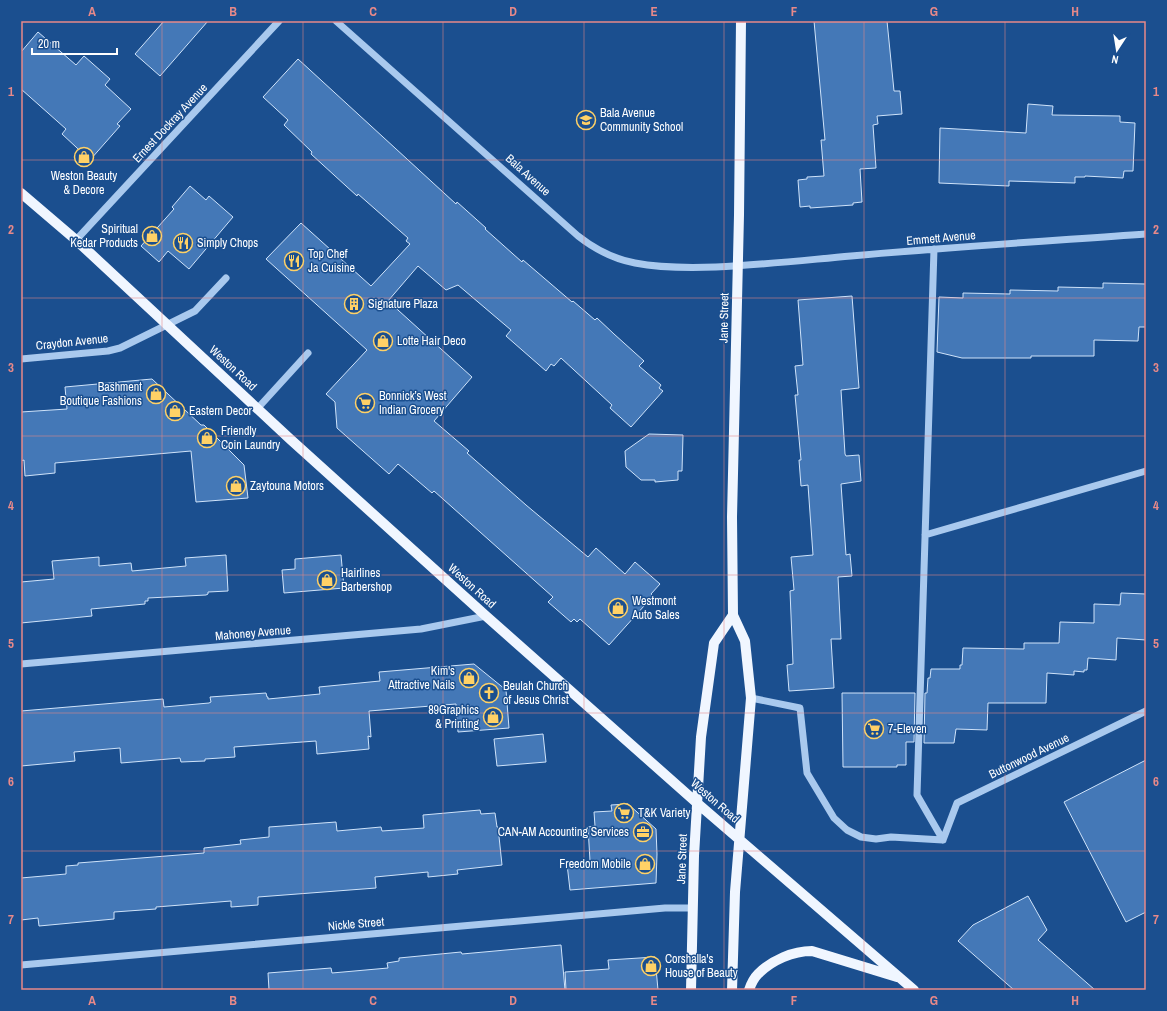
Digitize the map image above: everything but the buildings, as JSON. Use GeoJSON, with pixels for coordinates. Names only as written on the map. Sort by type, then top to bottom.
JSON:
{"type":"FeatureCollection","features":[{"type":"Feature","properties":{"kind":"main road","name":"Jane Street"},"geometry":{"type":"LineString","coordinates":[[732,990],[738,838],[745,777],[751,698],[745,641],[733,615],[732,517],[742,21]]}},
{"type":"Feature","properties":{"kind":"main road","name":"Weston Road"},"geometry":{"type":"LineString","coordinates":[[21,193],[76,240],[258,409],[486,616],[697,803],[914,990]]}},
{"type":"Feature","properties":{"kind":"main road","name":"Jane Street"},"geometry":{"type":"LineString","coordinates":[[690,990],[701,737],[714,643],[733,615]]}},
{"type":"Feature","properties":{"kind":"main road"},"geometry":{"type":"LineString","coordinates":[[748,990],[763,970],[785,956],[802,951],[812,951],[901,979]]}},
{"type":"Feature","properties":{"kind":"street","name":"Ernest Dockray Avenue"},"geometry":{"type":"LineString","coordinates":[[76,240],[279,21]]}},
{"type":"Feature","properties":{"kind":"street","name":"Bala Avenue"},"geometry":{"type":"LineString","coordinates":[[336,21],[592,247],[610,257],[660,267],[688,268],[738,266]]}},
{"type":"Feature","properties":{"kind":"street","name":"Emmett Avenue"},"geometry":{"type":"LineString","coordinates":[[738,266],[934,249],[1146,234]]}},
{"type":"Feature","properties":{"kind":"street"},"geometry":{"type":"LineString","coordinates":[[934,249],[917,795],[943,840]]}},
{"type":"Feature","properties":{"kind":"street","name":"Craydon Avenue"},"geometry":{"type":"LineString","coordinates":[[21,359],[108,351],[120,348],[195,311],[226,278]]}},
{"type":"Feature","properties":{"kind":"street"},"geometry":{"type":"LineString","coordinates":[[258,409],[308,353]]}},
{"type":"Feature","properties":{"kind":"street"},"geometry":{"type":"LineString","coordinates":[[924,535],[1146,471]]}},
{"type":"Feature","properties":{"kind":"street","name":"Mahoney Avenue"},"geometry":{"type":"LineString","coordinates":[[21,664],[421,629],[486,616]]}},
{"type":"Feature","properties":{"kind":"street"},"geometry":{"type":"LineString","coordinates":[[751,698],[800,708],[807,773],[834,818],[847,830],[861,837],[876,839],[891,837],[943,840]]}},
{"type":"Feature","properties":{"kind":"street","name":"Buttonwood Avenue"},"geometry":{"type":"LineString","coordinates":[[943,840],[957,803],[1146,711]]}},
{"type":"Feature","properties":{"kind":"street","name":"Nickle Street"},"geometry":{"type":"LineString","coordinates":[[21,965],[664,908],[693,908]]}},
{"type":"Feature","properties":{"kind":"place","name":"Bala Avenue Community School"},"geometry":{"type":"Point","coordinates":[586,120]}},
{"type":"Feature","properties":{"kind":"place","name":"Weston Beauty & Decore"},"geometry":{"type":"Point","coordinates":[84,157]}},
{"type":"Feature","properties":{"kind":"place","name":"Spiritual Kedar Products"},"geometry":{"type":"Point","coordinates":[152,236]}},
{"type":"Feature","properties":{"kind":"place","name":"Simply Chops"},"geometry":{"type":"Point","coordinates":[183,243]}},
{"type":"Feature","properties":{"kind":"place","name":"Top Chef Ja Cuisine"},"geometry":{"type":"Point","coordinates":[294,261]}},
{"type":"Feature","properties":{"kind":"place","name":"Signature Plaza"},"geometry":{"type":"Point","coordinates":[354,304]}},
{"type":"Feature","properties":{"kind":"place","name":"Lotte Hair Deco"},"geometry":{"type":"Point","coordinates":[383,341]}},
{"type":"Feature","properties":{"kind":"place","name":"Bashment Boutique Fashions"},"geometry":{"type":"Point","coordinates":[156,394]}},
{"type":"Feature","properties":{"kind":"place","name":"Bonnick’s West Indian Grocery"},"geometry":{"type":"Point","coordinates":[365,403]}},
{"type":"Feature","properties":{"kind":"place","name":"Eastern Decor"},"geometry":{"type":"Point","coordinates":[175,411]}},
{"type":"Feature","properties":{"kind":"place","name":"Friendly Coin Laundry"},"geometry":{"type":"Point","coordinates":[207,438]}},
{"type":"Feature","properties":{"kind":"place","name":"Zaytouna Motors"},"geometry":{"type":"Point","coordinates":[236,486]}},
{"type":"Feature","properties":{"kind":"place","name":"Hairlines Barbershop"},"geometry":{"type":"Point","coordinates":[327,580]}},
{"type":"Feature","properties":{"kind":"place","name":"Westmont Auto Sales"},"geometry":{"type":"Point","coordinates":[618,608]}},
{"type":"Feature","properties":{"kind":"place","name":"Kim's Attractive Nails"},"geometry":{"type":"Point","coordinates":[469,678]}},
{"type":"Feature","properties":{"kind":"place","name":"Beulah Church of Jesus Christ"},"geometry":{"type":"Point","coordinates":[489,693]}},
{"type":"Feature","properties":{"kind":"place","name":"89Graphics & Printing"},"geometry":{"type":"Point","coordinates":[493,717]}},
{"type":"Feature","properties":{"kind":"place","name":"7-Eleven"},"geometry":{"type":"Point","coordinates":[874,729]}},
{"type":"Feature","properties":{"kind":"place","name":"T&K Variety"},"geometry":{"type":"Point","coordinates":[624,813]}},
{"type":"Feature","properties":{"kind":"place","name":"CAN-AM Accounting Services"},"geometry":{"type":"Point","coordinates":[643,832]}},
{"type":"Feature","properties":{"kind":"place","name":"Freedom Mobile"},"geometry":{"type":"Point","coordinates":[645,864]}},
{"type":"Feature","properties":{"kind":"place","name":"Corshalla's House of Beauty"},"geometry":{"type":"Point","coordinates":[651,966]}}]}
